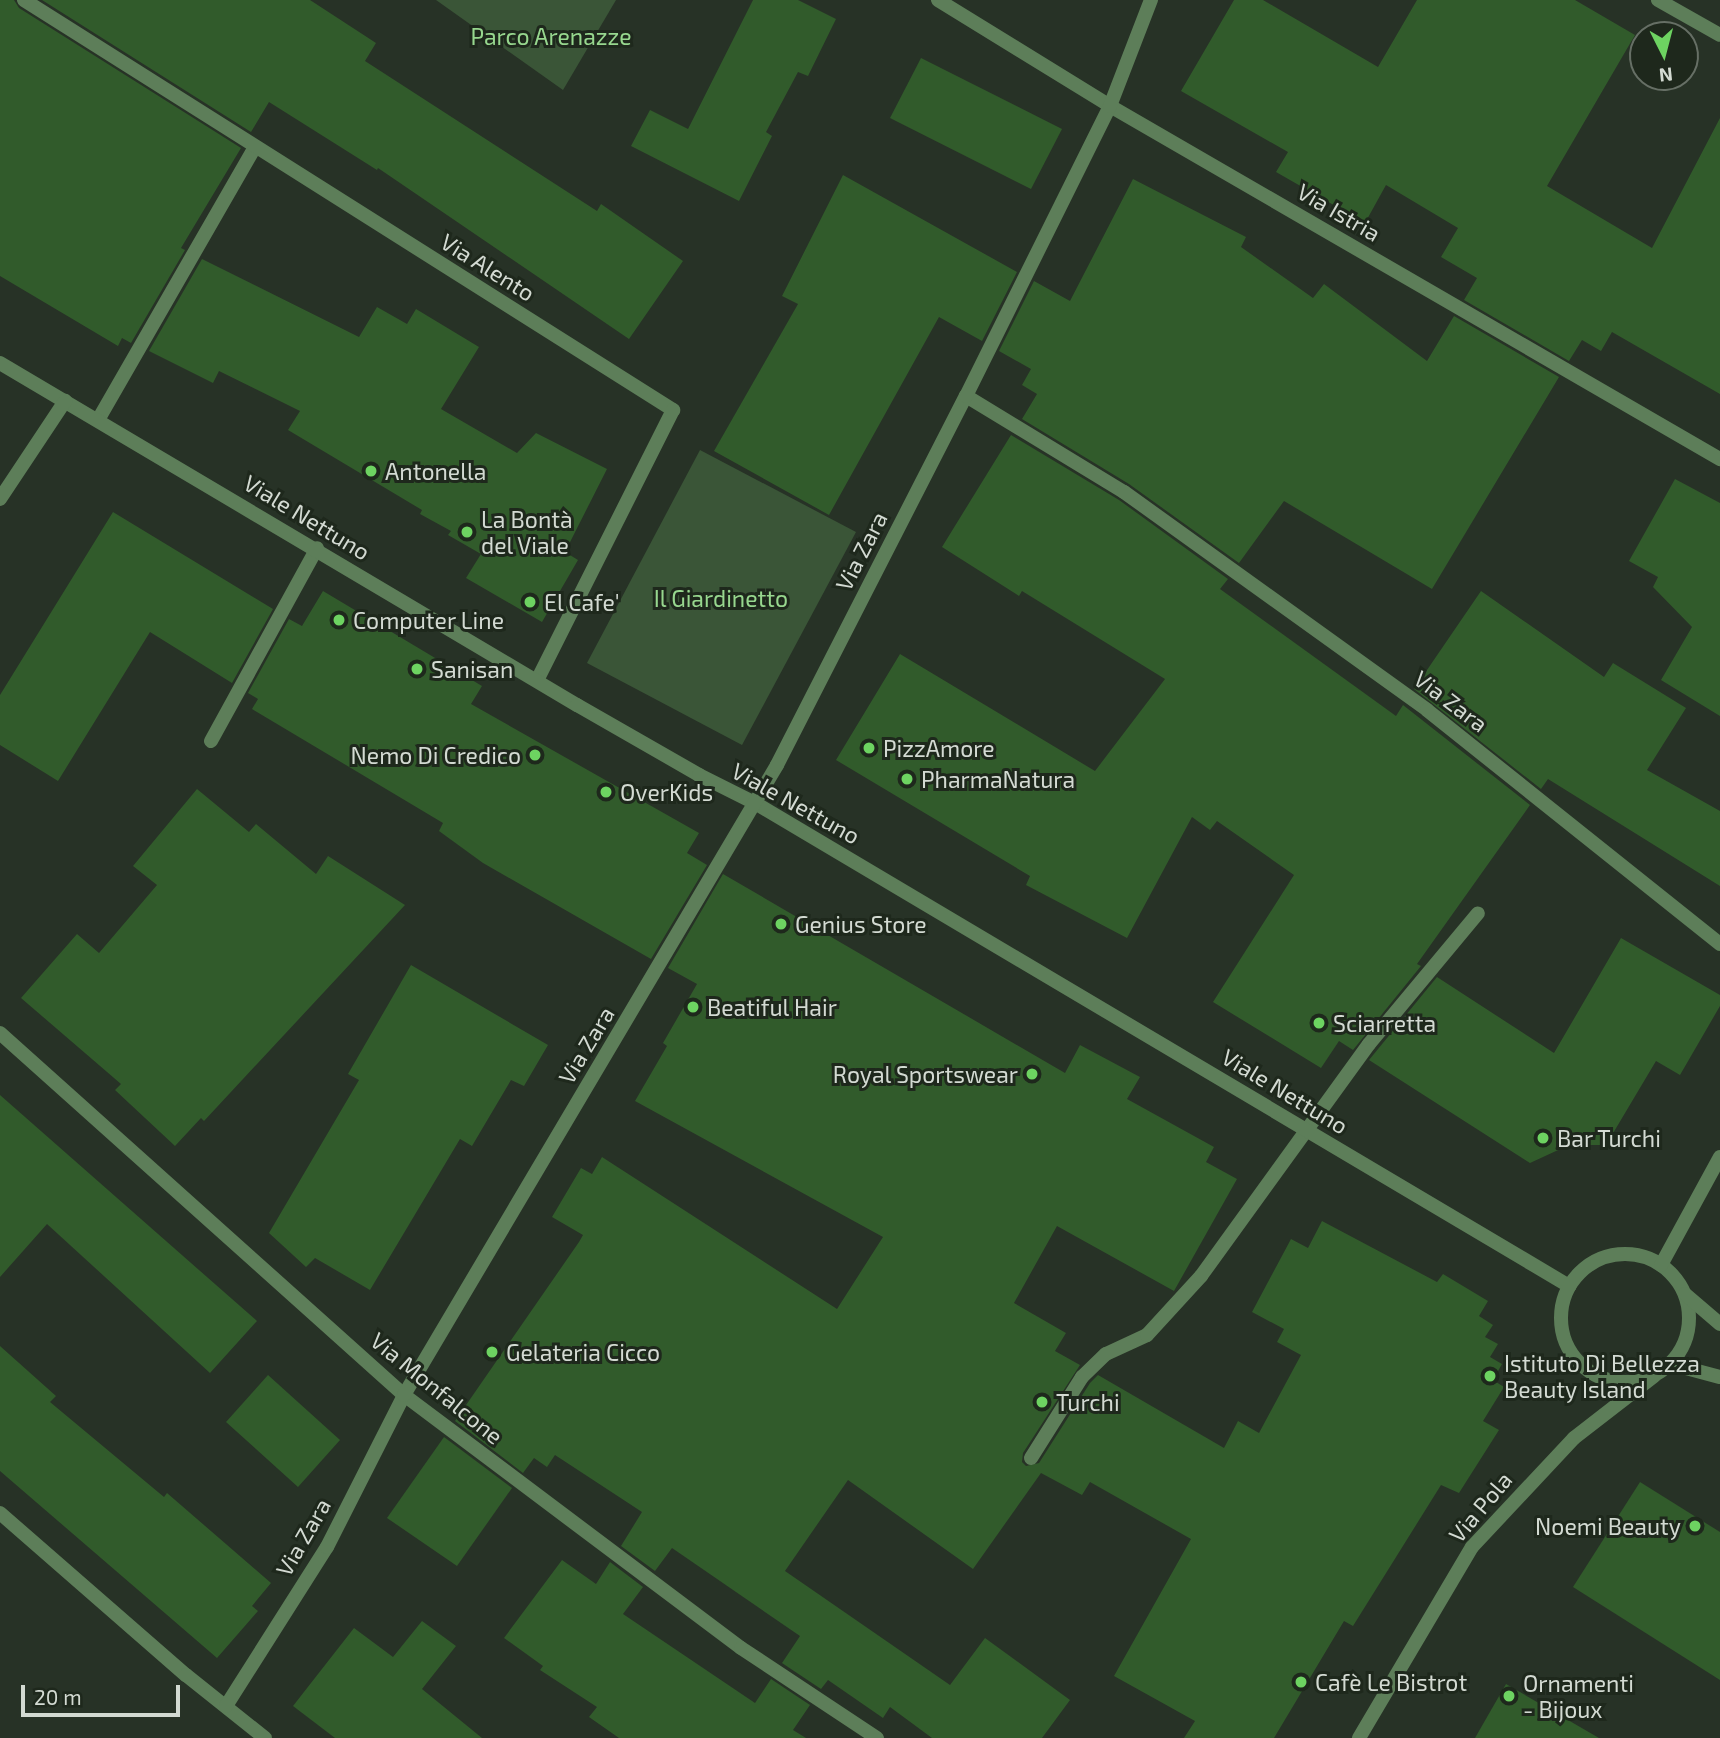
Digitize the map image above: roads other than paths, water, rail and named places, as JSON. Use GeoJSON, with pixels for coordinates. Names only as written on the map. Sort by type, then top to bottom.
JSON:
{"type":"FeatureCollection","features":[{"type":"Feature","properties":{"kind":"street","name":"Via Alento"},"geometry":{"type":"LineString","coordinates":[[24,0],[673,410],[537,680]]}},
{"type":"Feature","properties":{"kind":"street","name":"Via Istria"},"geometry":{"type":"LineString","coordinates":[[938,0],[1111,106],[1720,459]]}},
{"type":"Feature","properties":{"kind":"street","name":"Via Zara"},"geometry":{"type":"LineString","coordinates":[[226,1706],[327,1547],[404,1395],[755,803],[966,396],[1111,106],[1151,0]]}},
{"type":"Feature","properties":{"kind":"street"},"geometry":{"type":"LineString","coordinates":[[1658,0],[1720,35]]}},
{"type":"Feature","properties":{"kind":"street"},"geometry":{"type":"LineString","coordinates":[[98,419],[256,147]]}},
{"type":"Feature","properties":{"kind":"street","name":"Viale Nettuno"},"geometry":{"type":"LineString","coordinates":[[0,363],[699,775],[755,803],[1569,1286]]}},
{"type":"Feature","properties":{"kind":"street","name":"Via Zara"},"geometry":{"type":"LineString","coordinates":[[966,396],[1124,492],[1427,710],[1720,944]]}},
{"type":"Feature","properties":{"kind":"street"},"geometry":{"type":"LineString","coordinates":[[0,499],[65,401]]}},
{"type":"Feature","properties":{"kind":"street"},"geometry":{"type":"LineString","coordinates":[[211,741],[317,548]]}},
{"type":"Feature","properties":{"kind":"street"},"geometry":{"type":"LineString","coordinates":[[1031,1458],[1082,1377],[1106,1354],[1147,1335],[1201,1276],[1369,1044],[1478,913]]}},
{"type":"Feature","properties":{"kind":"street","name":"Via Monfalcone"},"geometry":{"type":"LineString","coordinates":[[0,1033],[404,1395],[741,1648],[877,1738]]}},
{"type":"Feature","properties":{"kind":"street"},"geometry":{"type":"LineString","coordinates":[[1661,1265],[1720,1157]]}},
{"type":"Feature","properties":{"kind":"street"},"geometry":{"type":"LineString","coordinates":[[1621,1254],[1642,1256],[1661,1265],[1675,1278],[1685,1294],[1690,1312],[1688,1332],[1671,1364],[1654,1376],[1635,1382],[1614,1382],[1594,1375],[1577,1363],[1566,1346],[1560,1326],[1561,1305],[1569,1286],[1582,1270],[1600,1258],[1621,1254]]}},
{"type":"Feature","properties":{"kind":"street"},"geometry":{"type":"LineString","coordinates":[[1685,1294],[1720,1324]]}},
{"type":"Feature","properties":{"kind":"street"},"geometry":{"type":"LineString","coordinates":[[1671,1364],[1720,1377]]}},
{"type":"Feature","properties":{"kind":"street","name":"Via Pola"},"geometry":{"type":"LineString","coordinates":[[1359,1738],[1472,1547],[1574,1437],[1654,1376]]}},
{"type":"Feature","properties":{"kind":"street"},"geometry":{"type":"LineString","coordinates":[[0,1513],[265,1738]]}},
{"type":"Feature","properties":{"kind":"place","name":"Antonella"},"geometry":{"type":"Point","coordinates":[371,471]}},
{"type":"Feature","properties":{"kind":"place","name":"La Bontà del Viale"},"geometry":{"type":"Point","coordinates":[467,532]}},
{"type":"Feature","properties":{"kind":"place","name":"El Cafe'"},"geometry":{"type":"Point","coordinates":[530,602]}},
{"type":"Feature","properties":{"kind":"place","name":"Computer Line"},"geometry":{"type":"Point","coordinates":[339,620]}},
{"type":"Feature","properties":{"kind":"place","name":"Sanisan"},"geometry":{"type":"Point","coordinates":[417,669]}},
{"type":"Feature","properties":{"kind":"place","name":"PizzAmore"},"geometry":{"type":"Point","coordinates":[869,748]}},
{"type":"Feature","properties":{"kind":"place","name":"Nemo Di Credico"},"geometry":{"type":"Point","coordinates":[535,755]}},
{"type":"Feature","properties":{"kind":"place","name":"PharmaNatura"},"geometry":{"type":"Point","coordinates":[907,779]}},
{"type":"Feature","properties":{"kind":"place","name":"OverKids"},"geometry":{"type":"Point","coordinates":[606,792]}},
{"type":"Feature","properties":{"kind":"place","name":"Genius Store"},"geometry":{"type":"Point","coordinates":[781,924]}},
{"type":"Feature","properties":{"kind":"place","name":"Beatiful Hair"},"geometry":{"type":"Point","coordinates":[693,1007]}},
{"type":"Feature","properties":{"kind":"place","name":"Sciarretta"},"geometry":{"type":"Point","coordinates":[1319,1023]}},
{"type":"Feature","properties":{"kind":"place","name":"Royal Sportswear"},"geometry":{"type":"Point","coordinates":[1032,1074]}},
{"type":"Feature","properties":{"kind":"place","name":"Bar Turchi"},"geometry":{"type":"Point","coordinates":[1543,1138]}},
{"type":"Feature","properties":{"kind":"place","name":"Gelateria Cicco"},"geometry":{"type":"Point","coordinates":[492,1352]}},
{"type":"Feature","properties":{"kind":"place","name":"Istituto Di Bellezza Beauty Island"},"geometry":{"type":"Point","coordinates":[1490,1376]}},
{"type":"Feature","properties":{"kind":"place","name":"Turchi"},"geometry":{"type":"Point","coordinates":[1042,1402]}},
{"type":"Feature","properties":{"kind":"place","name":"Noemi Beauty"},"geometry":{"type":"Point","coordinates":[1695,1526]}},
{"type":"Feature","properties":{"kind":"place","name":"Cafè Le Bistrot"},"geometry":{"type":"Point","coordinates":[1301,1682]}},
{"type":"Feature","properties":{"kind":"place","name":"Ornamenti - Bijoux"},"geometry":{"type":"Point","coordinates":[1509,1696]}},
{"type":"Feature","properties":{"kind":"park label","name":"Parco Arenazze"},"geometry":{"type":"Point","coordinates":[551,36]}},
{"type":"Feature","properties":{"kind":"park label","name":"Il Giardinetto"},"geometry":{"type":"Point","coordinates":[721,598]}}]}
